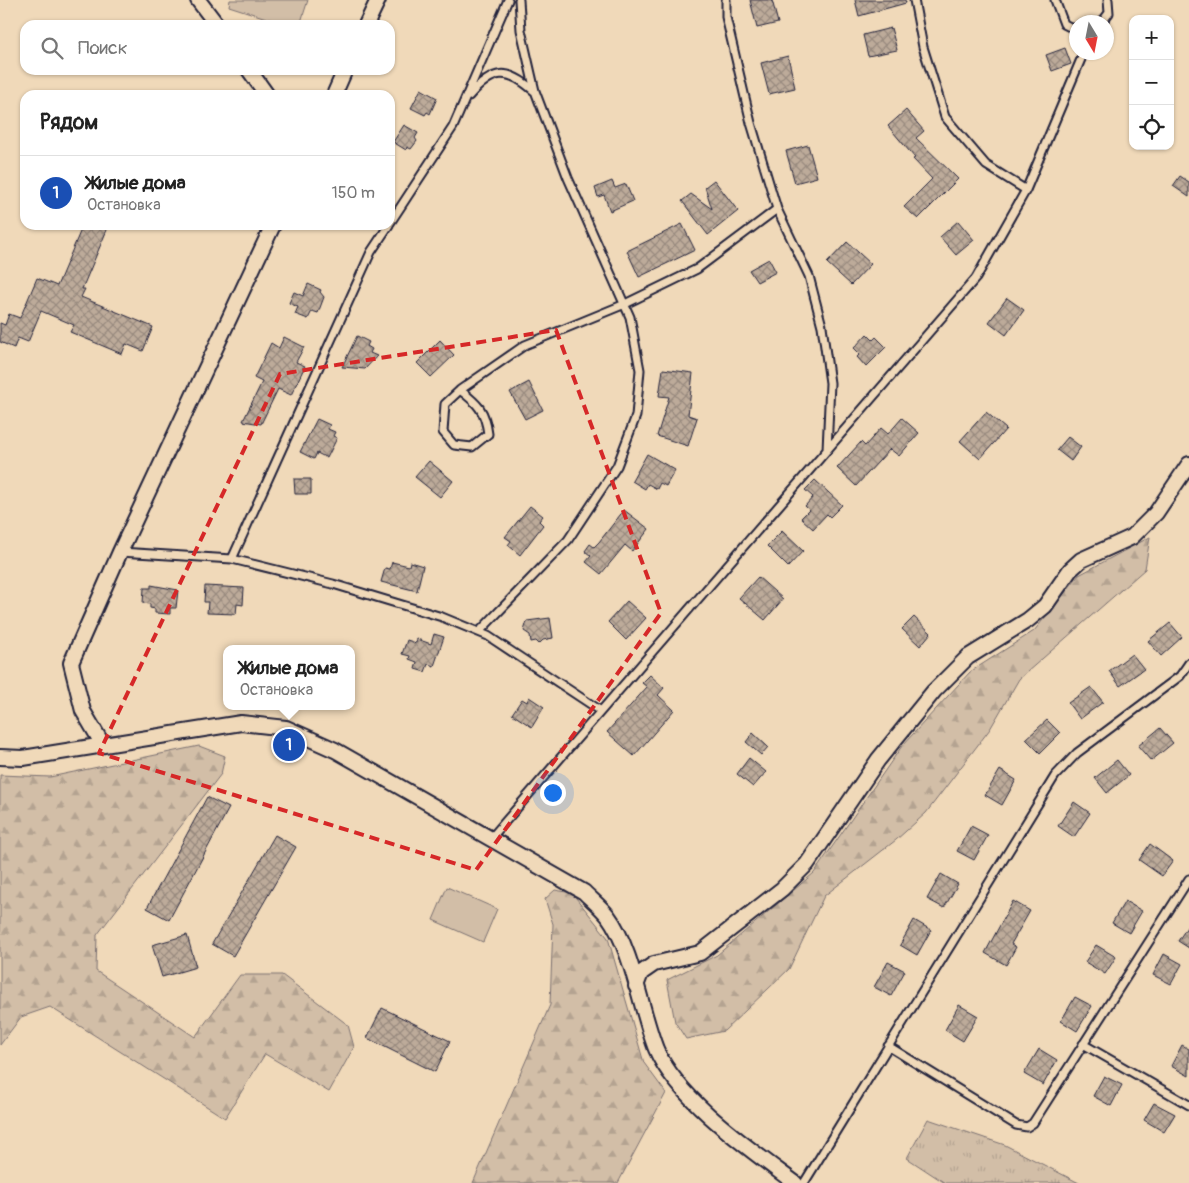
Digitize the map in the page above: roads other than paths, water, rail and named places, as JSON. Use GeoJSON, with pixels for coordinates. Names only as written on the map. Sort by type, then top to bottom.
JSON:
{"type":"FeatureCollection","features":[{"type":"Feature","properties":{"kind":"street"},"geometry":{"type":"LineString","coordinates":[[198,0],[212,20]]}},
{"type":"Feature","properties":{"kind":"street"},"geometry":{"type":"LineString","coordinates":[[368,20],[378,0]]}},
{"type":"Feature","properties":{"kind":"street"},"geometry":{"type":"LineString","coordinates":[[253,75],[263,90]]}},
{"type":"Feature","properties":{"kind":"street"},"geometry":{"type":"LineString","coordinates":[[336,90],[343,75]]}},
{"type":"Feature","properties":{"kind":"street"},"geometry":{"type":"LineString","coordinates":[[103,745],[83,711],[71,663],[120,552],[271,230]]}},
{"type":"Feature","properties":{"kind":"street"},"geometry":{"type":"LineString","coordinates":[[636,986],[641,974],[654,964],[700,953],[782,889],[807,864],[878,760],[934,690],[968,657],[1028,620],[1045,606],[1070,570],[1081,560],[1132,537],[1156,513],[1189,464]]}},
{"type":"Feature","properties":{"kind":"street"},"geometry":{"type":"LineString","coordinates":[[0,756],[23,758],[241,723],[286,728],[335,750],[584,892],[609,917],[620,941],[657,1050],[684,1091],[730,1133],[795,1183]]}},
{"type":"Feature","properties":{"kind":"lane"},"geometry":{"type":"LineString","coordinates":[[395,216],[453,127],[508,0]]}},
{"type":"Feature","properties":{"kind":"lane"},"geometry":{"type":"LineString","coordinates":[[479,632],[568,540],[617,466],[636,416],[640,370],[630,317],[568,178],[534,91],[521,30],[519,0]]}},
{"type":"Feature","properties":{"kind":"lane"},"geometry":{"type":"LineString","coordinates":[[726,0],[726,17],[751,123],[777,209],[809,276],[822,326],[830,383],[826,450]]}},
{"type":"Feature","properties":{"kind":"lane"},"geometry":{"type":"LineString","coordinates":[[914,0],[923,47],[945,117],[986,165],[1026,190]]}},
{"type":"Feature","properties":{"kind":"lane"},"geometry":{"type":"LineString","coordinates":[[1055,0],[1064,24],[1069,26]]}},
{"type":"Feature","properties":{"kind":"lane"},"geometry":{"type":"LineString","coordinates":[[1107,15],[1108,0]]}},
{"type":"Feature","properties":{"kind":"lane"},"geometry":{"type":"LineString","coordinates":[[491,838],[976,278],[1026,190],[1081,60]]}},
{"type":"Feature","properties":{"kind":"lane"},"geometry":{"type":"LineString","coordinates":[[464,101],[482,82],[500,74],[518,76],[534,91]]}},
{"type":"Feature","properties":{"kind":"lane"},"geometry":{"type":"LineString","coordinates":[[460,390],[476,403],[486,418],[488,434],[472,447],[454,445],[443,432],[445,404],[460,390],[525,345],[625,304],[697,269],[777,209]]}},
{"type":"Feature","properties":{"kind":"lane"},"geometry":{"type":"LineString","coordinates":[[232,558],[371,252],[386,230]]}},
{"type":"Feature","properties":{"kind":"lane"},"geometry":{"type":"LineString","coordinates":[[120,552],[232,558],[333,584],[442,617],[479,632],[601,711]]}},
{"type":"Feature","properties":{"kind":"lane"},"geometry":{"type":"LineString","coordinates":[[804,1183],[1055,776],[1077,752],[1180,676],[1189,664]]}},
{"type":"Feature","properties":{"kind":"lane"},"geometry":{"type":"LineString","coordinates":[[888,1046],[1016,1126],[1027,1127],[1033,1122],[1189,879]]}},
{"type":"Feature","properties":{"kind":"lane"},"geometry":{"type":"LineString","coordinates":[[1083,1044],[1189,1105]]}},
{"type":"Feature","properties":{"kind":"place","name":"Жилые дома"},"geometry":{"type":"Point","coordinates":[289,745]}}]}
